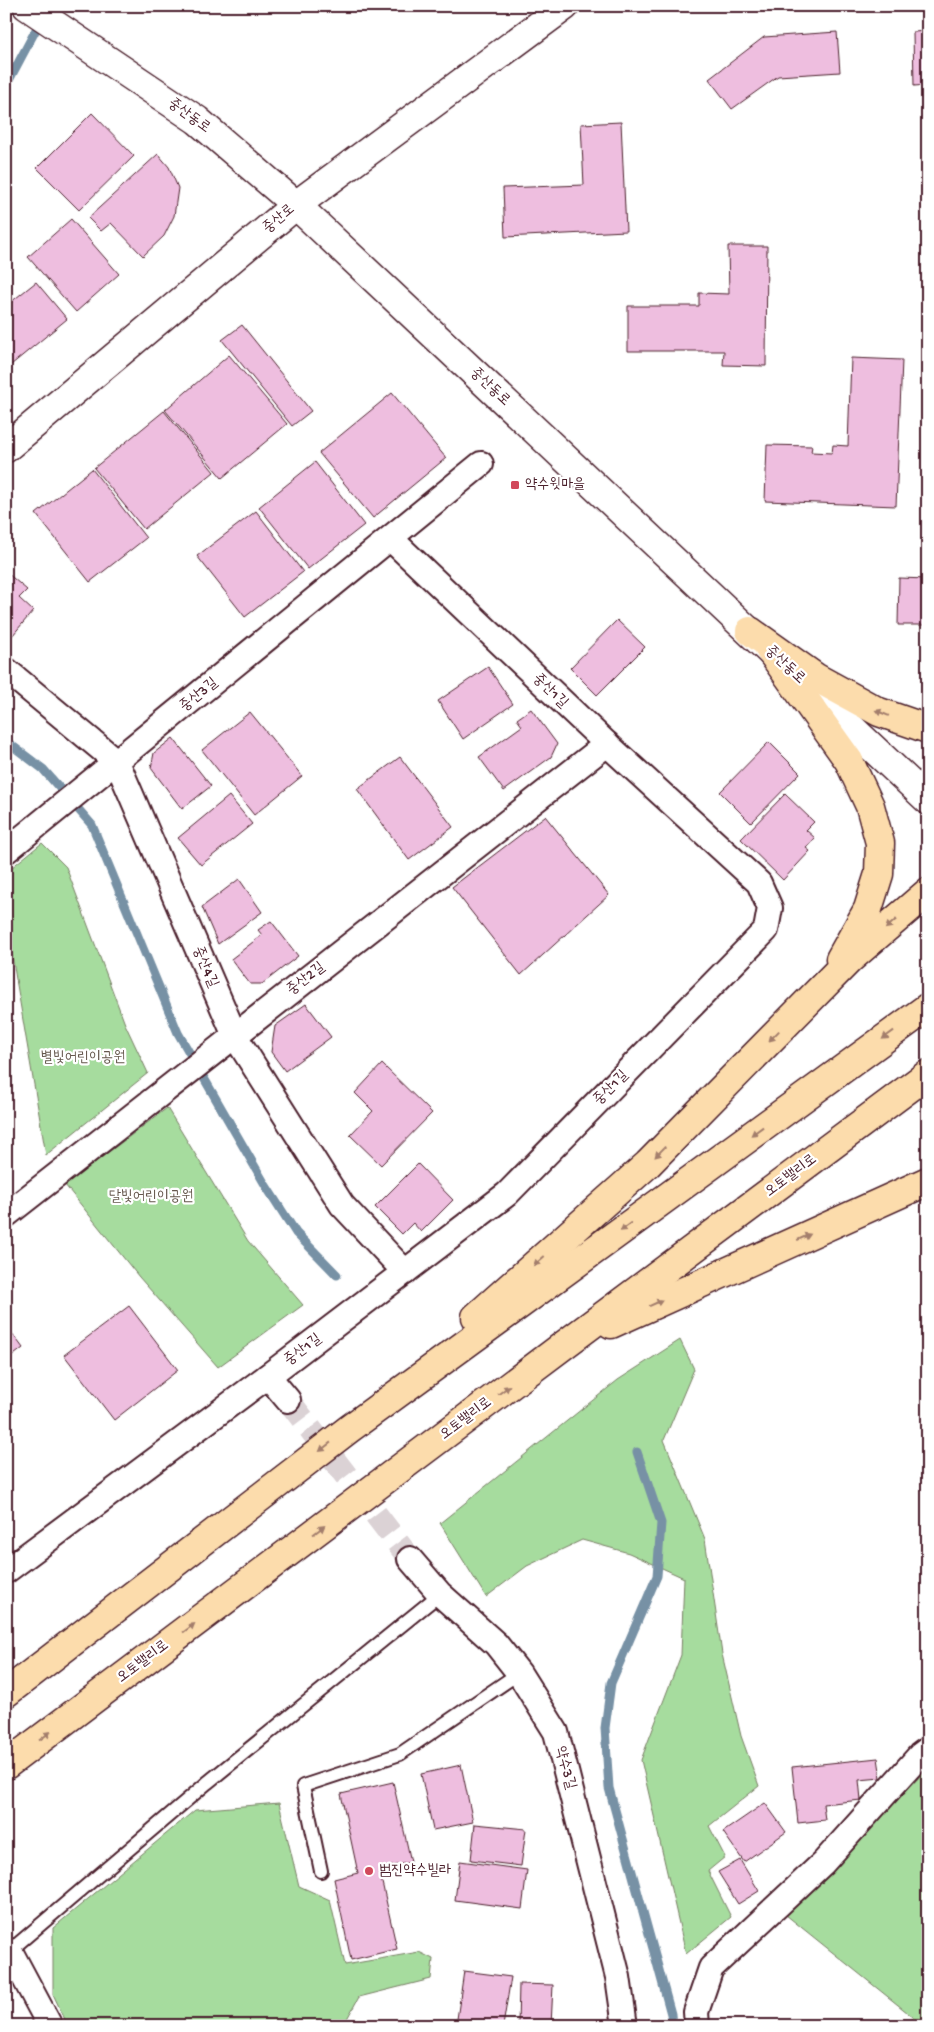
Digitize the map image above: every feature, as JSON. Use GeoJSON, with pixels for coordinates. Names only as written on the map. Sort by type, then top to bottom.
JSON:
{"type":"FeatureCollection","features":[{"type":"Feature","properties":{"kind":"highway"},"geometry":{"type":"LineString","coordinates":[[760,640],[815,677],[879,712],[928,729]]}},
{"type":"Feature","properties":{"kind":"highway"},"geometry":{"type":"LineString","coordinates":[[760,640],[849,761],[870,806],[880,843],[879,874],[868,909],[825,984]]}},
{"type":"Feature","properties":{"kind":"highway"},"geometry":{"type":"LineString","coordinates":[[349,1429],[648,1164],[849,960],[928,892]]}},
{"type":"Feature","properties":{"kind":"highway"},"geometry":{"type":"LineString","coordinates":[[6,1693],[349,1429],[928,1006]]}},
{"type":"Feature","properties":{"kind":"highway","name":"오토밸리로"},"geometry":{"type":"LineString","coordinates":[[6,1765],[928,1074]]}},
{"type":"Feature","properties":{"kind":"highway"},"geometry":{"type":"LineString","coordinates":[[564,1345],[928,1182]]}},
{"type":"Feature","properties":{"kind":"street","name":"중산동로"},"geometry":{"type":"LineString","coordinates":[[27,6],[197,120],[296,205],[928,800]]}},
{"type":"Feature","properties":{"kind":"street","name":"중산로"},"geometry":{"type":"LineString","coordinates":[[6,448],[296,205],[565,6]]}},
{"type":"Feature","properties":{"kind":"street","name":"중산3길"},"geometry":{"type":"LineString","coordinates":[[6,851],[481,464]]}},
{"type":"Feature","properties":{"kind":"street","name":"중산1길"},"geometry":{"type":"LineString","coordinates":[[6,1571],[268,1376],[506,1194],[766,930],[770,908],[759,882],[606,744],[391,539]]}},
{"type":"Feature","properties":{"kind":"street","name":"중산4길"},"geometry":{"type":"LineString","coordinates":[[6,670],[116,762],[234,1036],[342,1205],[405,1272]]}},
{"type":"Feature","properties":{"kind":"street","name":"중산2길"},"geometry":{"type":"LineString","coordinates":[[6,1214],[606,744]]}},
{"type":"Feature","properties":{"kind":"street"},"geometry":{"type":"LineString","coordinates":[[268,1376],[288,1400]]}},
{"type":"Feature","properties":{"kind":"street","name":"약수3길"},"geometry":{"type":"LineString","coordinates":[[410,1559],[440,1594],[496,1644],[519,1672],[556,1732],[618,1977],[625,2026]]}},
{"type":"Feature","properties":{"kind":"street"},"geometry":{"type":"LineString","coordinates":[[697,2026],[696,2012],[711,1968],[823,1863],[920,1755],[928,1749]]}},
{"type":"Feature","properties":{"kind":"street"},"geometry":{"type":"LineString","coordinates":[[8,1953],[50,2026]]}},
{"type":"Feature","properties":{"kind":"lane"},"geometry":{"type":"LineString","coordinates":[[8,1953],[207,1783],[440,1594]]}},
{"type":"Feature","properties":{"kind":"lane"},"geometry":{"type":"LineString","coordinates":[[321,1871],[303,1786],[400,1754],[519,1672]]}},
{"type":"Feature","properties":{"kind":"green space","name":"별빛어린이공원"},"geometry":{"type":"Polygon","coordinates":[[[42,843],[66,867],[125,1024],[148,1073],[46,1155],[9,938],[6,935],[6,872],[42,843]]]}},
{"type":"Feature","properties":{"kind":"green space","name":"달빛어린이공원"},"geometry":{"type":"Polygon","coordinates":[[[167,1108],[248,1241],[303,1305],[218,1367],[139,1277],[65,1185],[167,1108]]]}},
{"type":"Feature","properties":{"kind":"green space"},"geometry":{"type":"Polygon","coordinates":[[[680,1340],[694,1369],[664,1440],[705,1539],[722,1654],[741,1736],[759,1786],[709,1826],[725,1857],[708,1871],[731,1917],[686,1954],[641,1760],[681,1655],[684,1578],[629,1553],[582,1540],[527,1566],[486,1597],[440,1523],[618,1380],[680,1340]]]}},
{"type":"Feature","properties":{"kind":"green space"},"geometry":{"type":"Polygon","coordinates":[[[928,1768],[928,2026],[905,2026],[913,2017],[786,1915],[928,1768]]]}},
{"type":"Feature","properties":{"kind":"green space"},"geometry":{"type":"Polygon","coordinates":[[[279,1803],[299,1886],[330,1900],[345,1965],[419,1952],[433,1959],[431,1979],[359,1997],[343,2026],[68,2026],[53,1994],[53,1928],[195,1810],[279,1803]]]}},
{"type":"Feature","properties":{"kind":"building"},"geometry":{"type":"Polygon","coordinates":[[[928,31],[928,85],[914,86],[913,32],[928,31]]]}},
{"type":"Feature","properties":{"kind":"building"},"geometry":{"type":"Polygon","coordinates":[[[837,32],[840,72],[778,76],[732,109],[709,79],[764,37],[837,32]]]}},
{"type":"Feature","properties":{"kind":"building"},"geometry":{"type":"Polygon","coordinates":[[[92,113],[134,156],[79,210],[37,168],[92,113]]]}},
{"type":"Feature","properties":{"kind":"building"},"geometry":{"type":"Polygon","coordinates":[[[621,122],[626,231],[505,237],[503,188],[584,185],[581,124],[621,122]]]}},
{"type":"Feature","properties":{"kind":"building"},"geometry":{"type":"Polygon","coordinates":[[[158,154],[169,167],[178,188],[174,216],[164,236],[143,256],[111,223],[101,231],[88,218],[158,154]]]}},
{"type":"Feature","properties":{"kind":"building"},"geometry":{"type":"Polygon","coordinates":[[[71,219],[119,274],[76,312],[28,257],[71,219]]]}},
{"type":"Feature","properties":{"kind":"building"},"geometry":{"type":"Polygon","coordinates":[[[728,246],[767,246],[766,366],[723,365],[724,351],[628,351],[628,306],[699,306],[699,293],[729,294],[728,246]]]}},
{"type":"Feature","properties":{"kind":"building"},"geometry":{"type":"Polygon","coordinates":[[[36,282],[67,319],[6,369],[6,306],[36,282]]]}},
{"type":"Feature","properties":{"kind":"building"},"geometry":{"type":"Polygon","coordinates":[[[242,325],[311,411],[292,426],[222,340],[242,325]]]}},
{"type":"Feature","properties":{"kind":"building"},"geometry":{"type":"Polygon","coordinates":[[[229,355],[287,424],[222,478],[165,410],[229,355]]]}},
{"type":"Feature","properties":{"kind":"building"},"geometry":{"type":"Polygon","coordinates":[[[851,358],[902,360],[896,506],[765,501],[767,445],[812,446],[811,452],[832,453],[833,445],[848,446],[851,358]]]}},
{"type":"Feature","properties":{"kind":"building"},"geometry":{"type":"Polygon","coordinates":[[[392,393],[446,458],[373,518],[319,453],[392,393]]]}},
{"type":"Feature","properties":{"kind":"building"},"geometry":{"type":"Polygon","coordinates":[[[164,411],[214,472],[144,529],[94,468],[164,411]]]}},
{"type":"Feature","properties":{"kind":"building"},"geometry":{"type":"Polygon","coordinates":[[[315,462],[364,525],[308,569],[259,507],[315,462]]]}},
{"type":"Feature","properties":{"kind":"building"},"geometry":{"type":"Polygon","coordinates":[[[92,469],[146,538],[90,582],[36,514],[92,469]]]}},
{"type":"Feature","properties":{"kind":"building"},"geometry":{"type":"Polygon","coordinates":[[[256,511],[303,572],[245,617],[197,556],[256,511]]]}},
{"type":"Feature","properties":{"kind":"building"},"geometry":{"type":"Polygon","coordinates":[[[6,572],[27,590],[19,598],[33,611],[7,642],[6,572]]]}},
{"type":"Feature","properties":{"kind":"building"},"geometry":{"type":"Polygon","coordinates":[[[899,578],[928,579],[928,625],[898,625],[899,578]]]}},
{"type":"Feature","properties":{"kind":"building"},"geometry":{"type":"Polygon","coordinates":[[[617,620],[645,647],[597,695],[570,668],[617,620]]]}},
{"type":"Feature","properties":{"kind":"building"},"geometry":{"type":"Polygon","coordinates":[[[488,667],[513,704],[463,739],[438,701],[488,667]]]}},
{"type":"Feature","properties":{"kind":"building"},"geometry":{"type":"Polygon","coordinates":[[[531,709],[557,744],[551,757],[504,791],[479,757],[522,726],[517,719],[531,709]]]}},
{"type":"Feature","properties":{"kind":"building"},"geometry":{"type":"Polygon","coordinates":[[[250,712],[302,776],[254,815],[202,750],[250,712]]]}},
{"type":"Feature","properties":{"kind":"building"},"geometry":{"type":"Polygon","coordinates":[[[173,738],[211,786],[182,809],[151,768],[154,753],[173,738]]]}},
{"type":"Feature","properties":{"kind":"building"},"geometry":{"type":"Polygon","coordinates":[[[769,742],[800,773],[751,823],[720,792],[769,742]]]}},
{"type":"Feature","properties":{"kind":"building"},"geometry":{"type":"Polygon","coordinates":[[[400,757],[453,827],[409,860],[357,789],[400,757]]]}},
{"type":"Feature","properties":{"kind":"building"},"geometry":{"type":"Polygon","coordinates":[[[785,794],[814,822],[806,830],[815,838],[806,848],[810,851],[783,880],[741,839],[785,794]]]}},
{"type":"Feature","properties":{"kind":"building"},"geometry":{"type":"Polygon","coordinates":[[[229,796],[252,824],[201,865],[178,838],[229,796]]]}},
{"type":"Feature","properties":{"kind":"building"},"geometry":{"type":"Polygon","coordinates":[[[545,816],[609,895],[521,975],[452,887],[545,816]]]}},
{"type":"Feature","properties":{"kind":"building"},"geometry":{"type":"Polygon","coordinates":[[[239,879],[262,912],[218,944],[202,907],[239,879]]]}},
{"type":"Feature","properties":{"kind":"building"},"geometry":{"type":"Polygon","coordinates":[[[271,921],[298,956],[262,984],[250,984],[231,959],[262,935],[258,930],[271,921]]]}},
{"type":"Feature","properties":{"kind":"building"},"geometry":{"type":"Polygon","coordinates":[[[306,1004],[331,1037],[285,1071],[271,1052],[275,1026],[306,1004]]]}},
{"type":"Feature","properties":{"kind":"building"},"geometry":{"type":"Polygon","coordinates":[[[382,1064],[432,1113],[381,1165],[350,1135],[373,1111],[355,1093],[382,1064]]]}},
{"type":"Feature","properties":{"kind":"building"},"geometry":{"type":"Polygon","coordinates":[[[418,1164],[453,1200],[421,1232],[413,1223],[402,1234],[375,1207],[418,1164]]]}},
{"type":"Feature","properties":{"kind":"building"},"geometry":{"type":"Polygon","coordinates":[[[129,1306],[178,1370],[114,1420],[64,1355],[129,1306]]]}},
{"type":"Feature","properties":{"kind":"building"},"geometry":{"type":"Polygon","coordinates":[[[6,1325],[23,1348],[6,1361],[6,1325]]]}},
{"type":"Feature","properties":{"kind":"building"},"geometry":{"type":"Polygon","coordinates":[[[878,1758],[881,1778],[859,1780],[861,1800],[823,1804],[825,1820],[798,1823],[792,1767],[878,1758]]]}},
{"type":"Feature","properties":{"kind":"building"},"geometry":{"type":"Polygon","coordinates":[[[461,1765],[473,1822],[433,1830],[421,1774],[461,1765]]]}},
{"type":"Feature","properties":{"kind":"building","name":"범진약수빌라"},"geometry":{"type":"Polygon","coordinates":[[[393,1782],[411,1862],[379,1869],[397,1949],[351,1960],[334,1879],[358,1873],[341,1794],[393,1782]]]}},
{"type":"Feature","properties":{"kind":"building"},"geometry":{"type":"Polygon","coordinates":[[[765,1803],[786,1832],[744,1862],[723,1832],[765,1803]]]}},
{"type":"Feature","properties":{"kind":"building"},"geometry":{"type":"Polygon","coordinates":[[[475,1824],[526,1829],[521,1866],[471,1860],[475,1824]]]}},
{"type":"Feature","properties":{"kind":"building"},"geometry":{"type":"Polygon","coordinates":[[[740,1860],[759,1891],[738,1904],[718,1872],[740,1860]]]}},
{"type":"Feature","properties":{"kind":"building"},"geometry":{"type":"Polygon","coordinates":[[[460,1861],[527,1870],[522,1909],[455,1900],[460,1861]]]}},
{"type":"Feature","properties":{"kind":"building"},"geometry":{"type":"Polygon","coordinates":[[[464,1971],[511,1977],[503,2026],[456,2026],[464,1971]]]}},
{"type":"Feature","properties":{"kind":"building"},"geometry":{"type":"Polygon","coordinates":[[[519,1984],[553,1985],[551,2026],[518,2026],[519,1984]]]}},
{"type":"Feature","properties":{"kind":"waterway"},"geometry":{"type":"LineString","coordinates":[[6,86],[41,20]]}},
{"type":"Feature","properties":{"kind":"waterway"},"geometry":{"type":"LineString","coordinates":[[6,741],[43,769],[92,825],[178,1033],[266,1186],[296,1233],[337,1275]]}},
{"type":"Feature","properties":{"kind":"waterway"},"geometry":{"type":"LineString","coordinates":[[637,1452],[661,1523],[657,1576],[611,1683],[605,1728],[609,1788],[671,2014],[672,2026]]}},
{"type":"Feature","properties":{"kind":"tunnel"},"geometry":{"type":"LineString","coordinates":[[288,1400],[410,1559]]}},
{"type":"Feature","properties":{"kind":"place","name":"약수윗마을"},"geometry":{"type":"Point","coordinates":[515,485]}},
{"type":"Feature","properties":{"kind":"place","name":"범진약수빌라"},"geometry":{"type":"Point","coordinates":[369,1871]}}]}
